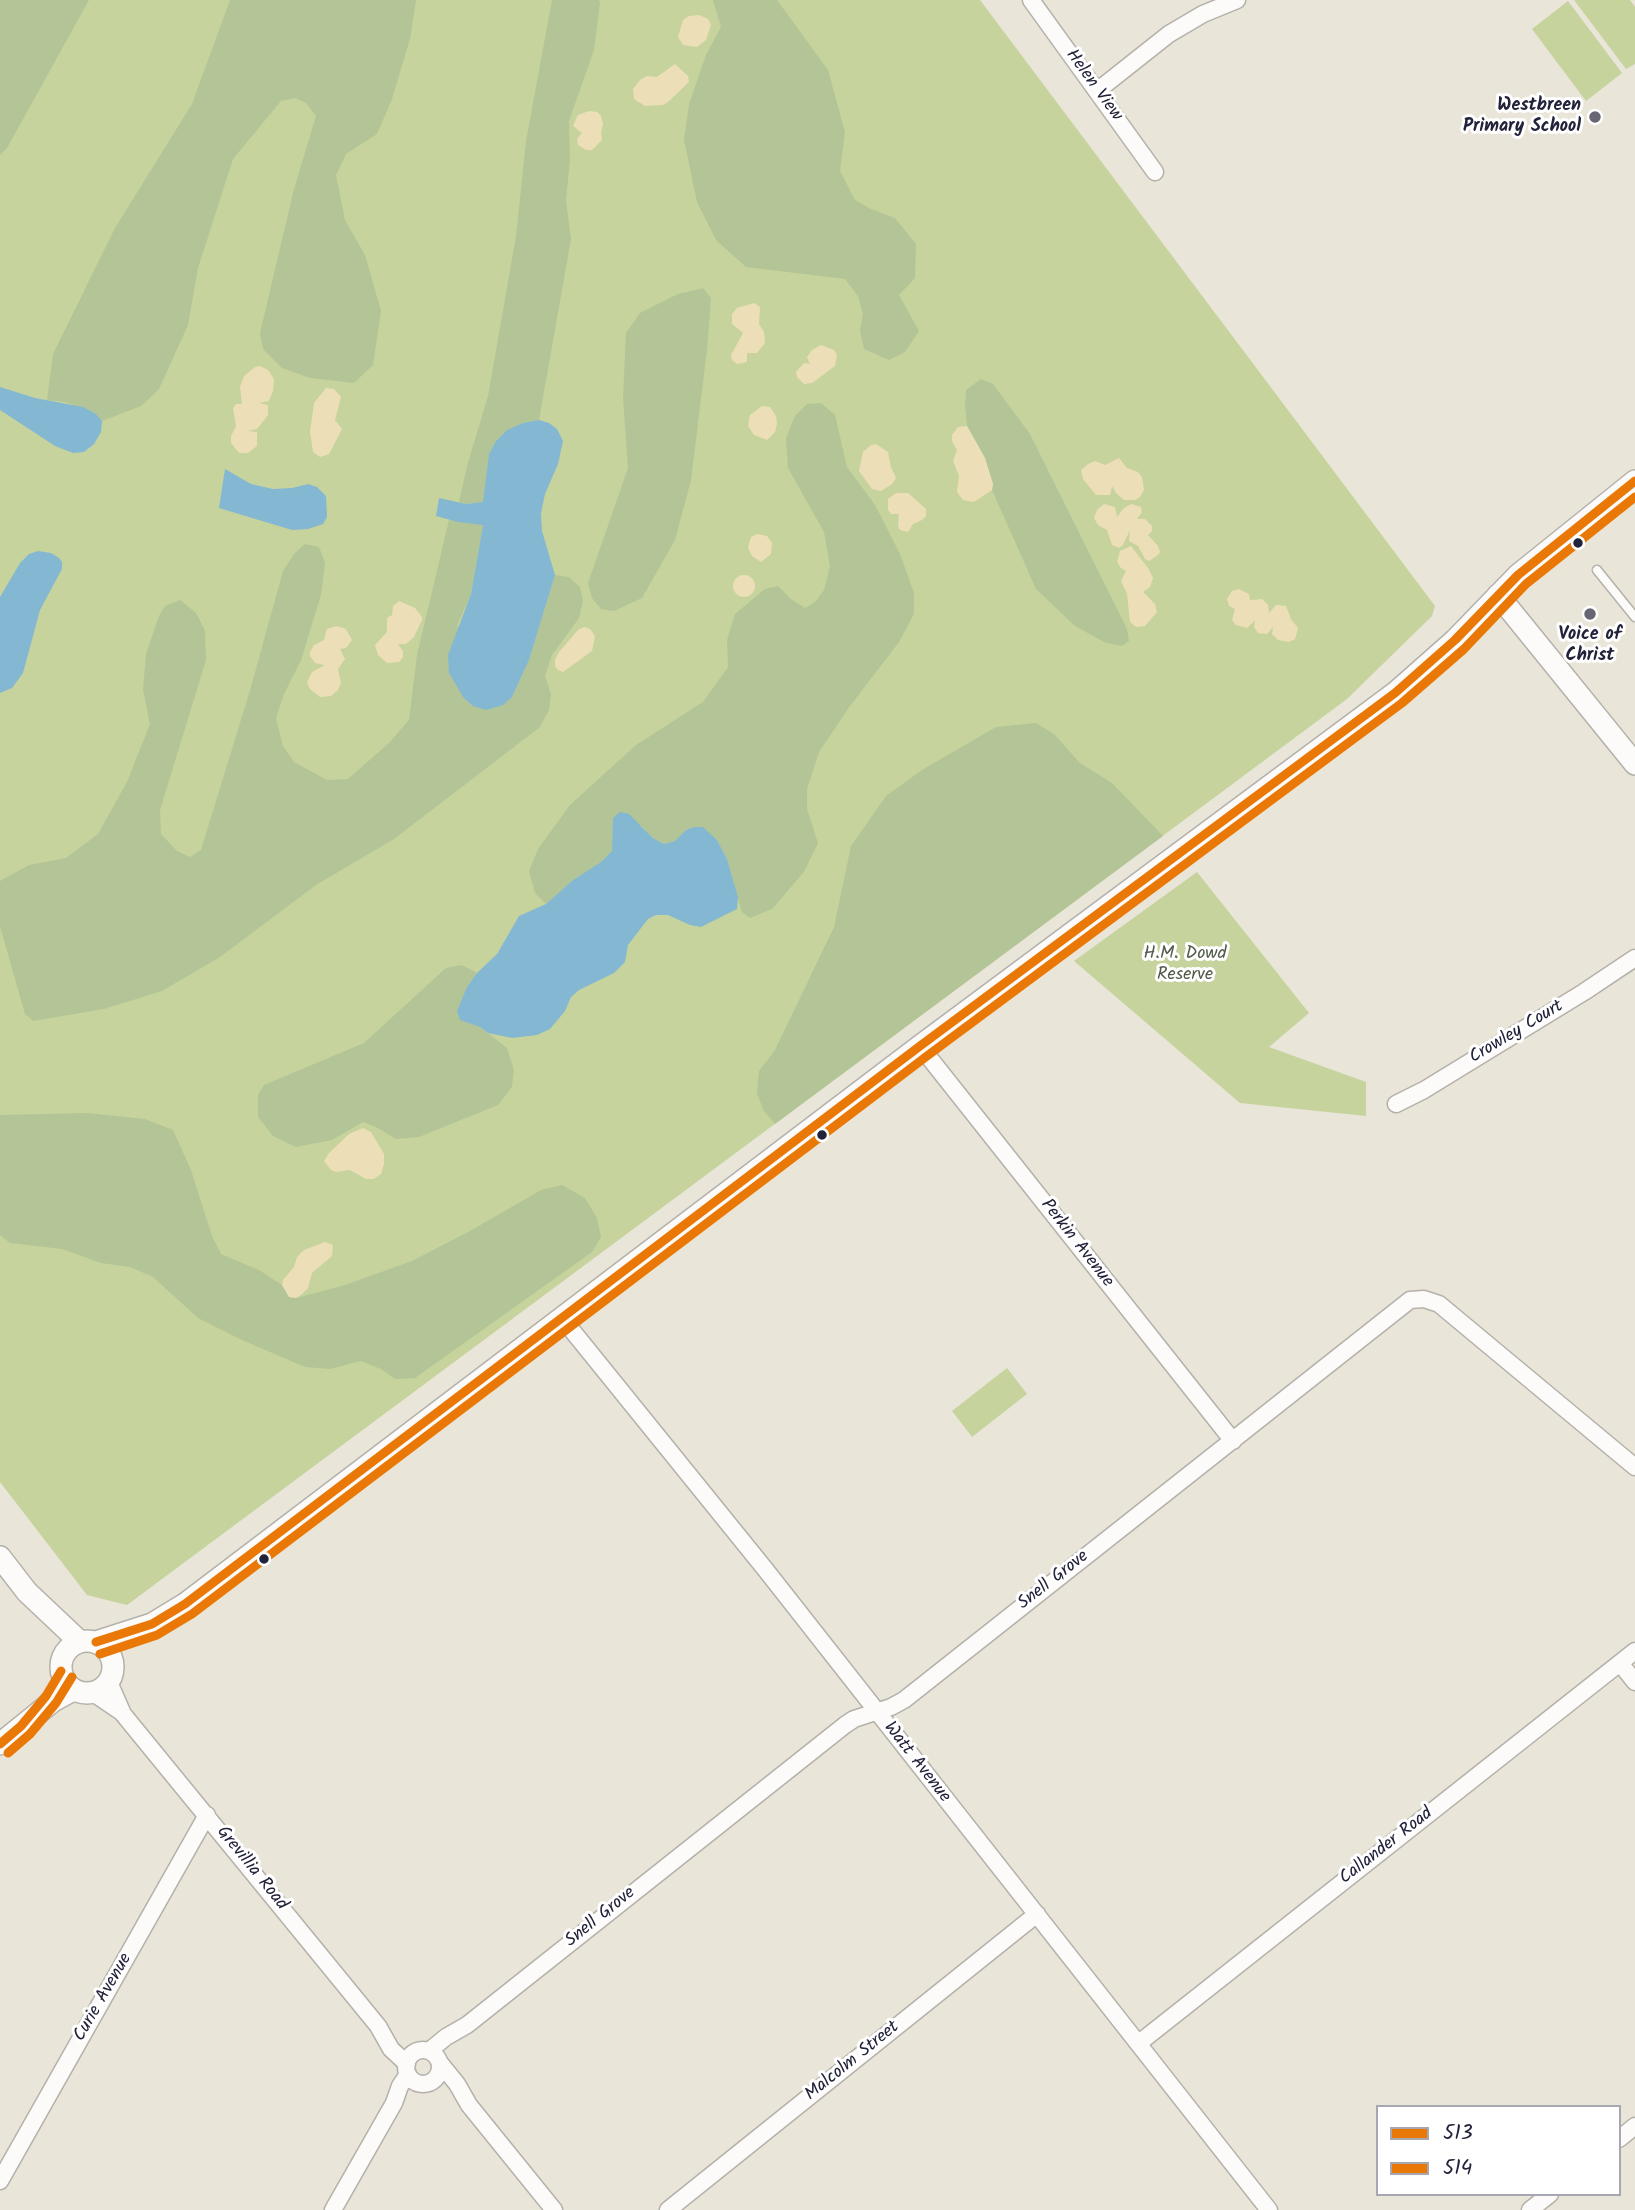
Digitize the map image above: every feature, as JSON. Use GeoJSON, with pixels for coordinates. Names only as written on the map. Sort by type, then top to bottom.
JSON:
{"type":"FeatureCollection","features":[{"type":"Feature","properties":{"kind":"main road"},"geometry":{"type":"LineString","coordinates":[[0,1744],[53,1702],[97,1682],[152,1624],[195,1597],[920,1046],[1395,693],[1455,640],[1518,575],[1635,481]]}},
{"type":"Feature","properties":{"kind":"main road"},"geometry":{"type":"LineString","coordinates":[[1498,596],[1635,764]]}},
{"type":"Feature","properties":{"kind":"main road"},"geometry":{"type":"LineString","coordinates":[[0,1557],[27,1592],[50,1634],[67,1685],[97,1682]]}},
{"type":"Feature","properties":{"kind":"main road"},"geometry":{"type":"LineString","coordinates":[[27,1592],[88,1642],[107,1650],[97,1682]]}},
{"type":"Feature","properties":{"kind":"main road"},"geometry":{"type":"LineString","coordinates":[[21,1726],[46,1696],[72,1645],[152,1624]]}},
{"type":"Feature","properties":{"kind":"street","name":"Helen View"},"geometry":{"type":"LineString","coordinates":[[1031,0],[1155,172]]}},
{"type":"Feature","properties":{"kind":"street"},"geometry":{"type":"LineString","coordinates":[[1097,91],[1169,34],[1203,14],[1237,0]]}},
{"type":"Feature","properties":{"kind":"street","name":"Crowley Court"},"geometry":{"type":"LineString","coordinates":[[1396,1104],[1424,1090],[1635,958]]}},
{"type":"Feature","properties":{"kind":"street","name":"Perkin Avenue"},"geometry":{"type":"LineString","coordinates":[[920,1046],[1233,1441]]}},
{"type":"Feature","properties":{"kind":"street","name":"Snell Grove"},"geometry":{"type":"LineString","coordinates":[[333,2210],[394,2103],[423,2066],[467,2025],[836,1732],[855,1719],[904,1700],[1410,1300],[1424,1299],[1439,1304],[1635,1466]]}},
{"type":"Feature","properties":{"kind":"street","name":"Watt Avenue"},"geometry":{"type":"LineString","coordinates":[[562,1318],[757,1559],[1269,2210]]}},
{"type":"Feature","properties":{"kind":"street","name":"Callander Road"},"geometry":{"type":"LineString","coordinates":[[1139,2043],[1635,1651]]}},
{"type":"Feature","properties":{"kind":"street"},"geometry":{"type":"LineString","coordinates":[[1620,1663],[1635,1682]]}},
{"type":"Feature","properties":{"kind":"street","name":"Grevillia Road"},"geometry":{"type":"LineString","coordinates":[[97,1682],[378,2026],[423,2066],[457,2084],[469,2105],[554,2210]]}},
{"type":"Feature","properties":{"kind":"street","name":"Curie Avenue"},"geometry":{"type":"LineString","coordinates":[[0,2181],[208,1815]]}},
{"type":"Feature","properties":{"kind":"street","name":"Malcolm Street"},"geometry":{"type":"LineString","coordinates":[[668,2210],[1037,1914]]}},
{"type":"Feature","properties":{"kind":"street"},"geometry":{"type":"LineString","coordinates":[[1530,2210],[1548,2196]]}},
{"type":"Feature","properties":{"kind":"lane"},"geometry":{"type":"LineString","coordinates":[[1597,570],[1635,617]]}},
{"type":"Feature","properties":{"kind":"green space"},"geometry":{"type":"Polygon","coordinates":[[[0,0],[980,0],[1435,606],[1432,616],[1347,699],[127,1605],[87,1595],[0,1482],[0,0]]]}},
{"type":"Feature","properties":{"kind":"green space"},"geometry":{"type":"Polygon","coordinates":[[[0,0],[89,0],[7,148],[0,155],[0,0]]]}},
{"type":"Feature","properties":{"kind":"green space"},"geometry":{"type":"Polygon","coordinates":[[[230,0],[416,0],[410,39],[392,99],[377,134],[346,154],[336,175],[345,220],[365,255],[381,311],[373,365],[354,383],[310,378],[282,368],[263,349],[260,333],[294,189],[316,116],[306,103],[295,98],[281,101],[233,159],[198,268],[188,325],[159,389],[141,406],[102,421],[96,414],[65,402],[47,400],[53,354],[115,228],[192,104],[230,0]]]}},
{"type":"Feature","properties":{"kind":"green space"},"geometry":{"type":"Polygon","coordinates":[[[552,0],[599,0],[600,3],[594,50],[569,121],[570,160],[566,200],[571,239],[539,420],[507,430],[496,441],[489,454],[484,502],[466,504],[459,502],[488,396],[516,236],[526,141],[552,0]]]}},
{"type":"Feature","properties":{"kind":"green space"},"geometry":{"type":"Polygon","coordinates":[[[713,0],[777,0],[828,70],[845,132],[840,171],[855,200],[895,218],[916,244],[915,278],[899,295],[919,331],[905,352],[889,360],[864,349],[860,331],[863,314],[858,296],[845,279],[746,267],[716,240],[697,202],[684,140],[689,104],[706,55],[721,27],[713,0]]]}},
{"type":"Feature","properties":{"kind":"green space"},"geometry":{"type":"Polygon","coordinates":[[[1574,0],[1630,0],[1635,7],[1635,64],[1626,69],[1574,0]]]}},
{"type":"Feature","properties":{"kind":"green space"},"geometry":{"type":"Polygon","coordinates":[[[1568,1],[1622,73],[1586,101],[1532,29],[1568,1]]]}},
{"type":"Feature","properties":{"kind":"green space"},"geometry":{"type":"Polygon","coordinates":[[[703,288],[711,298],[707,350],[691,480],[675,540],[642,598],[614,611],[601,609],[592,598],[588,583],[628,468],[623,398],[626,333],[640,313],[678,294],[703,288]]]}},
{"type":"Feature","properties":{"kind":"green space"},"geometry":{"type":"Polygon","coordinates":[[[981,379],[993,384],[1030,434],[1127,629],[1129,641],[1122,646],[1106,643],[1075,626],[1036,589],[992,490],[993,484],[985,458],[967,426],[966,390],[981,379]]]}},
{"type":"Feature","properties":{"kind":"green space"},"geometry":{"type":"Polygon","coordinates":[[[821,403],[835,415],[847,467],[875,505],[900,554],[914,593],[914,614],[899,642],[819,752],[807,789],[807,809],[818,843],[804,872],[772,909],[750,918],[742,912],[727,859],[717,840],[703,828],[686,830],[675,841],[664,844],[653,838],[641,825],[613,829],[612,851],[546,904],[535,893],[529,871],[538,849],[570,805],[636,745],[703,702],[728,667],[727,640],[735,614],[765,589],[778,586],[805,608],[815,602],[824,590],[830,566],[824,532],[788,468],[786,438],[795,416],[807,404],[821,403]]]}},
{"type":"Feature","properties":{"kind":"green space"},"geometry":{"type":"Polygon","coordinates":[[[449,520],[483,524],[471,594],[457,626],[512,697],[529,660],[555,575],[569,577],[580,587],[583,601],[579,618],[552,655],[545,676],[551,694],[549,710],[540,727],[394,839],[316,885],[220,957],[162,991],[104,1009],[33,1021],[25,1014],[0,926],[0,881],[29,865],[66,858],[98,834],[127,782],[150,724],[143,690],[146,654],[165,606],[180,600],[196,613],[205,631],[206,660],[160,810],[161,834],[177,851],[190,857],[201,850],[283,571],[294,554],[305,544],[319,547],[325,563],[321,595],[301,660],[284,694],[276,718],[283,746],[294,762],[327,780],[348,779],[389,743],[409,720],[417,655],[449,520]]]}},
{"type":"Feature","properties":{"kind":"green space"},"geometry":{"type":"Polygon","coordinates":[[[1036,723],[1054,734],[1080,763],[1112,783],[1163,836],[775,1124],[764,1111],[757,1094],[759,1071],[775,1050],[834,927],[851,846],[886,796],[922,770],[996,727],[1036,723]]]}},
{"type":"Feature","properties":{"kind":"green space","name":"H.M. Dowd Reserve"},"geometry":{"type":"Polygon","coordinates":[[[1197,872],[1309,1013],[1269,1047],[1366,1082],[1366,1116],[1240,1103],[1074,961],[1197,872]]]}},
{"type":"Feature","properties":{"kind":"green space"},"geometry":{"type":"Polygon","coordinates":[[[462,965],[477,973],[467,987],[458,1011],[466,1022],[480,1027],[507,1048],[514,1070],[512,1087],[498,1105],[419,1137],[396,1139],[363,1122],[332,1140],[296,1147],[273,1136],[258,1117],[258,1095],[264,1085],[364,1043],[446,968],[462,965]]]}},
{"type":"Feature","properties":{"kind":"green space"},"geometry":{"type":"Polygon","coordinates":[[[87,1113],[145,1119],[173,1130],[191,1170],[212,1236],[221,1254],[259,1270],[282,1285],[289,1297],[296,1298],[345,1285],[412,1261],[541,1190],[562,1185],[585,1198],[597,1218],[601,1237],[592,1252],[415,1378],[395,1379],[381,1369],[361,1361],[330,1369],[305,1367],[198,1318],[153,1277],[130,1267],[101,1263],[62,1249],[10,1243],[0,1235],[0,1115],[87,1113]]]}},
{"type":"Feature","properties":{"kind":"green space"},"geometry":{"type":"Polygon","coordinates":[[[1007,1368],[1027,1394],[972,1437],[952,1411],[1007,1368]]]}},
{"type":"Feature","properties":{"kind":"sand"},"geometry":{"type":"Polygon","coordinates":[[[699,15],[708,19],[711,25],[706,40],[697,47],[683,45],[678,37],[683,20],[699,15]]]}},
{"type":"Feature","properties":{"kind":"sand"},"geometry":{"type":"Polygon","coordinates":[[[675,64],[688,76],[689,82],[668,102],[645,106],[634,99],[633,89],[640,80],[647,76],[657,77],[675,64]]]}},
{"type":"Feature","properties":{"kind":"sand"},"geometry":{"type":"Polygon","coordinates":[[[589,111],[597,112],[601,116],[602,140],[592,150],[586,150],[578,145],[577,139],[582,133],[573,126],[578,115],[589,111]]]}},
{"type":"Feature","properties":{"kind":"sand"},"geometry":{"type":"Polygon","coordinates":[[[754,303],[760,307],[759,324],[764,332],[765,343],[757,353],[747,353],[747,362],[737,364],[731,355],[743,333],[732,324],[732,314],[737,308],[754,303]]]}},
{"type":"Feature","properties":{"kind":"sand"},"geometry":{"type":"Polygon","coordinates":[[[821,345],[834,350],[837,355],[835,366],[812,383],[804,384],[796,372],[804,363],[810,364],[807,357],[821,345]]]}},
{"type":"Feature","properties":{"kind":"sand"},"geometry":{"type":"Polygon","coordinates":[[[260,366],[268,370],[274,379],[269,401],[259,403],[268,405],[268,415],[257,429],[248,431],[257,432],[257,446],[248,453],[239,453],[231,443],[236,426],[233,408],[236,404],[242,404],[240,387],[244,376],[260,366]]]}},
{"type":"Feature","properties":{"kind":"sand"},"geometry":{"type":"Polygon","coordinates":[[[326,388],[334,389],[341,397],[335,420],[342,429],[329,454],[320,457],[313,452],[310,432],[314,403],[326,388]]]}},
{"type":"Feature","properties":{"kind":"sand"},"geometry":{"type":"Polygon","coordinates":[[[762,406],[770,407],[776,416],[775,432],[767,440],[754,435],[748,426],[750,415],[762,406]]]}},
{"type":"Feature","properties":{"kind":"sand"},"geometry":{"type":"Polygon","coordinates":[[[967,426],[985,458],[993,484],[992,490],[974,502],[963,500],[957,492],[959,476],[953,461],[957,450],[952,435],[958,427],[967,426]]]}},
{"type":"Feature","properties":{"kind":"sand"},"geometry":{"type":"Polygon","coordinates":[[[876,444],[888,452],[896,478],[881,491],[872,489],[859,471],[863,452],[876,444]]]}},
{"type":"Feature","properties":{"kind":"sand"},"geometry":{"type":"Polygon","coordinates":[[[1119,458],[1127,468],[1138,472],[1142,477],[1144,490],[1135,500],[1124,500],[1112,486],[1110,495],[1096,495],[1083,479],[1081,470],[1088,464],[1095,461],[1105,465],[1119,458]]]}},
{"type":"Feature","properties":{"kind":"sand"},"geometry":{"type":"Polygon","coordinates":[[[896,493],[908,493],[926,509],[926,516],[913,524],[908,532],[900,530],[898,526],[899,514],[891,514],[888,510],[888,499],[896,493]]]}},
{"type":"Feature","properties":{"kind":"sand"},"geometry":{"type":"Polygon","coordinates":[[[1104,504],[1115,507],[1117,517],[1131,504],[1141,507],[1142,512],[1137,519],[1145,519],[1152,526],[1148,535],[1158,546],[1158,555],[1149,561],[1145,559],[1138,546],[1129,541],[1130,530],[1123,545],[1119,548],[1112,545],[1107,530],[1098,525],[1094,518],[1097,510],[1104,504]]]}},
{"type":"Feature","properties":{"kind":"sand"},"geometry":{"type":"Polygon","coordinates":[[[757,534],[767,536],[772,543],[771,554],[761,562],[752,556],[748,548],[751,537],[757,534]]]}},
{"type":"Feature","properties":{"kind":"sand"},"geometry":{"type":"Polygon","coordinates":[[[1131,546],[1153,578],[1150,587],[1143,592],[1155,604],[1157,612],[1145,626],[1136,627],[1130,622],[1127,594],[1121,581],[1126,571],[1117,562],[1120,551],[1131,546]]]}},
{"type":"Feature","properties":{"kind":"sand"},"geometry":{"type":"Polygon","coordinates":[[[744,575],[752,578],[755,586],[752,594],[744,597],[736,594],[733,586],[736,578],[744,575]]]}},
{"type":"Feature","properties":{"kind":"sand"},"geometry":{"type":"Polygon","coordinates":[[[1239,589],[1249,594],[1250,600],[1262,599],[1268,605],[1269,613],[1276,605],[1286,606],[1298,628],[1295,639],[1289,642],[1278,640],[1272,634],[1273,627],[1267,634],[1258,633],[1254,627],[1255,620],[1247,628],[1236,625],[1232,620],[1235,609],[1229,606],[1227,599],[1232,591],[1239,589]]]}},
{"type":"Feature","properties":{"kind":"sand"},"geometry":{"type":"Polygon","coordinates":[[[399,601],[415,608],[422,620],[414,637],[406,644],[398,644],[403,651],[399,662],[387,663],[378,655],[375,645],[387,632],[387,618],[392,615],[393,606],[399,601]]]}},
{"type":"Feature","properties":{"kind":"sand"},"geometry":{"type":"Polygon","coordinates":[[[336,626],[346,629],[352,640],[346,648],[340,649],[345,659],[338,669],[341,683],[338,690],[331,696],[320,697],[310,689],[307,682],[312,672],[325,665],[315,663],[310,652],[314,645],[324,640],[327,629],[336,626]]]}},
{"type":"Feature","properties":{"kind":"sand"},"geometry":{"type":"Polygon","coordinates":[[[584,627],[590,629],[595,636],[592,651],[563,672],[558,670],[555,660],[559,652],[578,630],[584,627]]]}},
{"type":"Feature","properties":{"kind":"sand"},"geometry":{"type":"Polygon","coordinates":[[[363,1128],[371,1132],[384,1154],[381,1174],[374,1179],[366,1179],[350,1170],[331,1170],[324,1161],[329,1153],[349,1134],[363,1128]]]}},
{"type":"Feature","properties":{"kind":"sand"},"geometry":{"type":"Polygon","coordinates":[[[325,1242],[333,1245],[332,1256],[312,1273],[308,1288],[301,1295],[296,1298],[289,1297],[282,1285],[283,1280],[294,1267],[297,1257],[304,1250],[325,1242]]]}},
{"type":"Feature","properties":{"kind":"water"},"geometry":{"type":"Polygon","coordinates":[[[0,387],[35,398],[83,407],[102,421],[101,432],[94,444],[84,452],[73,453],[55,446],[0,410],[0,387]]]}},
{"type":"Feature","properties":{"kind":"water"},"geometry":{"type":"Polygon","coordinates":[[[539,420],[557,429],[563,441],[541,513],[542,531],[555,575],[529,660],[512,697],[503,705],[486,710],[473,706],[463,697],[449,673],[448,655],[471,594],[483,525],[436,516],[439,498],[466,504],[483,502],[489,454],[496,441],[507,430],[539,420]]]}},
{"type":"Feature","properties":{"kind":"water"},"geometry":{"type":"Polygon","coordinates":[[[225,469],[251,484],[273,489],[308,484],[317,487],[326,496],[327,517],[323,524],[292,530],[219,508],[225,469]]]}},
{"type":"Feature","properties":{"kind":"water"},"geometry":{"type":"Polygon","coordinates":[[[38,551],[51,553],[59,558],[62,569],[40,610],[23,673],[12,688],[0,693],[0,597],[20,563],[29,554],[38,551]]]}},
{"type":"Feature","properties":{"kind":"water"},"geometry":{"type":"Polygon","coordinates":[[[620,812],[629,814],[653,838],[664,844],[675,841],[686,830],[703,827],[717,840],[727,859],[738,897],[737,909],[701,927],[668,915],[656,915],[648,919],[628,945],[625,962],[614,973],[579,990],[571,997],[565,1011],[550,1029],[537,1035],[512,1038],[488,1033],[460,1020],[457,1011],[467,987],[497,954],[519,916],[546,904],[612,851],[613,818],[620,812]]]}},
{"type":"Feature","properties":{"kind":"transit line","name":"513"},"geometry":{"type":"LineString","coordinates":[[96,1642],[152,1624],[185,1604],[920,1046],[1395,693],[1455,640],[1518,575],[1635,481]]}},
{"type":"Feature","properties":{"kind":"transit line","name":"514"},"geometry":{"type":"LineString","coordinates":[[100,1654],[157,1635],[192,1614],[927,1056],[1402,703],[1464,649],[1526,584],[1635,497]]}},
{"type":"Feature","properties":{"kind":"transit line","name":"513"},"geometry":{"type":"LineString","coordinates":[[0,1744],[21,1726],[46,1696],[61,1671]]}},
{"type":"Feature","properties":{"kind":"transit line","name":"514"},"geometry":{"type":"LineString","coordinates":[[8,1753],[30,1734],[56,1703],[72,1677]]}},
{"type":"Feature","properties":{"kind":"place","name":"Westbreen Primary School"},"geometry":{"type":"Point","coordinates":[1595,117]}},
{"type":"Feature","properties":{"kind":"place","name":"Voice of Christ"},"geometry":{"type":"Point","coordinates":[1590,614]}}]}
